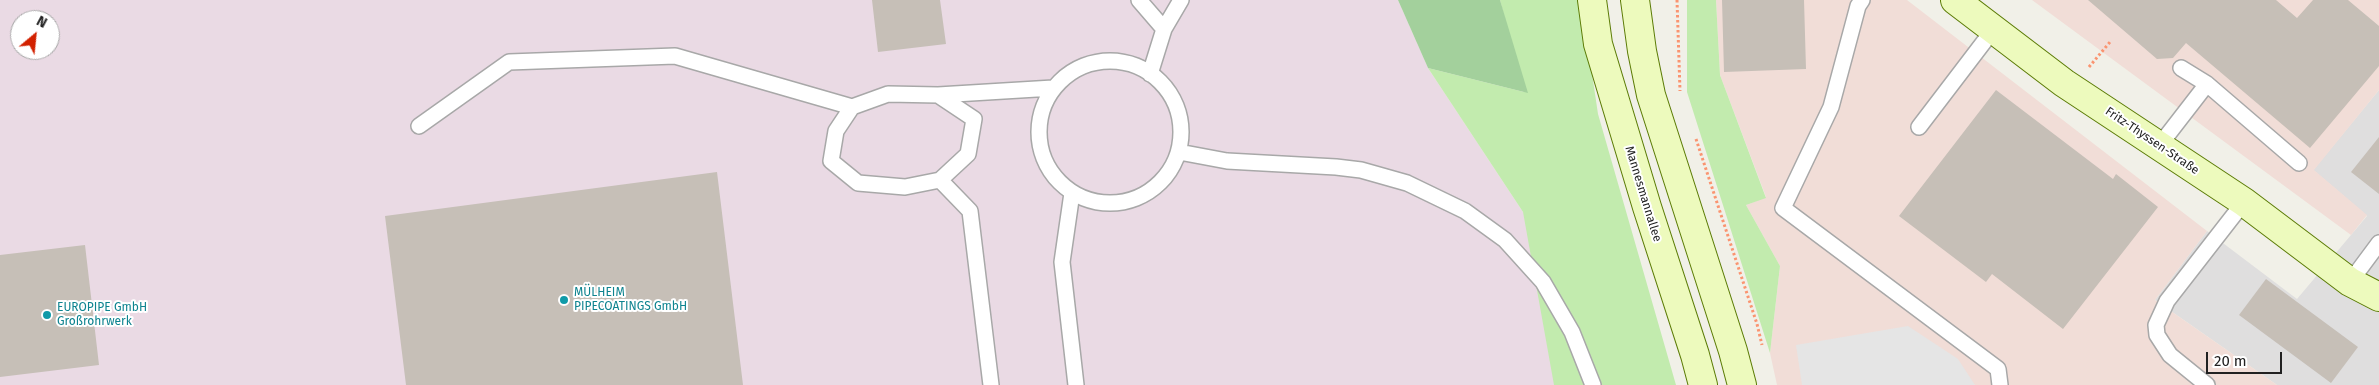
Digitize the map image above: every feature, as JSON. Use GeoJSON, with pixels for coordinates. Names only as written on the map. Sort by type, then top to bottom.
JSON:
{"type":"FeatureCollection","features":[{"type":"Feature","properties":{"kind":"main road","name":"Mannesmannallee"},"geometry":{"type":"LineString","coordinates":[[1592,0],[1598,44],[1703,385]]}},
{"type":"Feature","properties":{"kind":"main road"},"geometry":{"type":"LineString","coordinates":[[1636,0],[1642,51],[1651,96],[1733,351],[1742,385]]}},
{"type":"Feature","properties":{"kind":"main road","name":"Fritz-Thyssen-Straße"},"geometry":{"type":"LineString","coordinates":[[1955,0],[2064,83],[2244,202],[2350,282],[2379,297]]}},
{"type":"Feature","properties":{"kind":"main road","name":"Fritz-Thyssen-Straße"},"geometry":{"type":"LineString","coordinates":[[2350,282],[2379,316]]}},
{"type":"Feature","properties":{"kind":"lane"},"geometry":{"type":"LineString","coordinates":[[1139,0],[1164,29]]}},
{"type":"Feature","properties":{"kind":"lane"},"geometry":{"type":"LineString","coordinates":[[1150,74],[1164,29],[1181,0]]}},
{"type":"Feature","properties":{"kind":"lane"},"geometry":{"type":"LineString","coordinates":[[1862,0],[1858,6],[1831,107],[1783,208],[1998,369],[2000,385]]}},
{"type":"Feature","properties":{"kind":"lane"},"geometry":{"type":"LineString","coordinates":[[1919,126],[1994,30]]}},
{"type":"Feature","properties":{"kind":"lane"},"geometry":{"type":"LineString","coordinates":[[419,126],[509,62],[675,56],[852,107],[888,94],[938,95],[1054,88]]}},
{"type":"Feature","properties":{"kind":"lane"},"geometry":{"type":"LineString","coordinates":[[1097,62],[1122,62],[1150,74],[1171,96],[1181,127],[1179,152],[1166,176],[1148,193],[1129,201],[1104,204],[1072,193],[1053,176],[1039,145],[1039,120],[1054,88],[1072,71],[1097,62]]}},
{"type":"Feature","properties":{"kind":"lane"},"geometry":{"type":"LineString","coordinates":[[2181,68],[2207,84],[2299,163]]}},
{"type":"Feature","properties":{"kind":"lane"},"geometry":{"type":"LineString","coordinates":[[2158,146],[2207,84]]}},
{"type":"Feature","properties":{"kind":"lane"},"geometry":{"type":"LineString","coordinates":[[852,107],[836,131],[831,161],[858,184],[905,187],[940,180],[968,154],[974,119],[938,95]]}},
{"type":"Feature","properties":{"kind":"lane"},"geometry":{"type":"LineString","coordinates":[[1179,152],[1227,161],[1361,170],[1407,183],[1453,204],[1505,240],[1535,271],[1572,332],[1593,385]]}},
{"type":"Feature","properties":{"kind":"lane"},"geometry":{"type":"LineString","coordinates":[[940,180],[970,211],[991,385]]}},
{"type":"Feature","properties":{"kind":"lane"},"geometry":{"type":"LineString","coordinates":[[1072,193],[1062,262],[1076,385]]}},
{"type":"Feature","properties":{"kind":"lane"},"geometry":{"type":"LineString","coordinates":[[2208,385],[2170,355],[2157,335],[2156,326],[2167,300],[2244,202]]}},
{"type":"Feature","properties":{"kind":"lane"},"geometry":{"type":"LineString","coordinates":[[2350,282],[2379,243]]}},
{"type":"Feature","properties":{"kind":"path"},"geometry":{"type":"LineString","coordinates":[[1677,0],[1679,89],[1682,98]]}},
{"type":"Feature","properties":{"kind":"path"},"geometry":{"type":"LineString","coordinates":[[2089,67],[2110,42]]}},
{"type":"Feature","properties":{"kind":"path"},"geometry":{"type":"LineString","coordinates":[[1695,136],[1763,350]]}},
{"type":"Feature","properties":{"kind":"shaded area"},"geometry":{"type":"Polygon","coordinates":[[[0,0],[1398,0],[1428,68],[1523,212],[1623,385],[0,385],[0,0]]]}},
{"type":"Feature","properties":{"kind":"shaded area"},"geometry":{"type":"Polygon","coordinates":[[[1716,0],[1907,0],[2207,231],[2155,300],[2277,385],[1777,385],[1770,353],[1780,266],[1746,205],[1766,197],[1720,75],[1716,0]]]}},
{"type":"Feature","properties":{"kind":"shaded area"},"geometry":{"type":"Polygon","coordinates":[[[2032,0],[2379,0],[2379,90],[2314,170],[2367,215],[2351,235],[2032,0]]]}},
{"type":"Feature","properties":{"kind":"shaded area"},"geometry":{"type":"Polygon","coordinates":[[[2379,90],[2379,385],[2277,385],[2155,300],[2207,231],[2297,299],[2367,216],[2313,170],[2379,90]]]}},
{"type":"Feature","properties":{"kind":"shaded area"},"geometry":{"type":"Polygon","coordinates":[[[1908,326],[1958,359],[1975,385],[1802,385],[1796,345],[1908,326]]]}},
{"type":"Feature","properties":{"kind":"green space"},"geometry":{"type":"Polygon","coordinates":[[[1398,0],[1500,0],[1528,93],[1428,68],[1398,0]]]}},
{"type":"Feature","properties":{"kind":"green space"},"geometry":{"type":"Polygon","coordinates":[[[1500,0],[1581,0],[1598,114],[1676,385],[1554,385],[1523,212],[1428,68],[1524,92],[1500,0]]]}},
{"type":"Feature","properties":{"kind":"green space"},"geometry":{"type":"Polygon","coordinates":[[[1687,0],[1716,0],[1720,75],[1766,198],[1746,205],[1780,266],[1770,353],[1687,92],[1687,0]]]}},
{"type":"Feature","properties":{"kind":"building"},"geometry":{"type":"Polygon","coordinates":[[[872,0],[940,0],[946,44],[878,52],[872,0]]]}},
{"type":"Feature","properties":{"kind":"building"},"geometry":{"type":"Polygon","coordinates":[[[1722,0],[1804,0],[1806,69],[1724,72],[1722,0]]]}},
{"type":"Feature","properties":{"kind":"building"},"geometry":{"type":"Polygon","coordinates":[[[2088,0],[2276,0],[2297,18],[2313,0],[2348,0],[2379,26],[2379,66],[2310,148],[2186,43],[2173,58],[2157,59],[2088,0]]]}},
{"type":"Feature","properties":{"kind":"building"},"geometry":{"type":"Polygon","coordinates":[[[1996,90],[2113,179],[2116,174],[2158,207],[2063,329],[1992,274],[1986,282],[1899,216],[1996,90]]]}},
{"type":"Feature","properties":{"kind":"building"},"geometry":{"type":"Polygon","coordinates":[[[2379,137],[2379,194],[2351,172],[2379,137]]]}},
{"type":"Feature","properties":{"kind":"building","name":"MÜLHEIM PIPECOATINGS GmbH"},"geometry":{"type":"Polygon","coordinates":[[[717,172],[743,385],[406,385],[385,216],[717,172]]]}},
{"type":"Feature","properties":{"kind":"building","name":"EUROPIPE GmbH Großrohrwerk"},"geometry":{"type":"Polygon","coordinates":[[[85,245],[99,365],[0,377],[0,255],[85,245]]]}},
{"type":"Feature","properties":{"kind":"building"},"geometry":{"type":"Polygon","coordinates":[[[2266,279],[2358,347],[2331,383],[2239,315],[2266,279]]]}},
{"type":"Feature","properties":{"kind":"place","name":"MÜLHEIM PIPECOATINGS GmbH"},"geometry":{"type":"Point","coordinates":[564,300]}},
{"type":"Feature","properties":{"kind":"place","name":"EUROPIPE GmbH Großrohrwerk"},"geometry":{"type":"Point","coordinates":[47,315]}}]}
